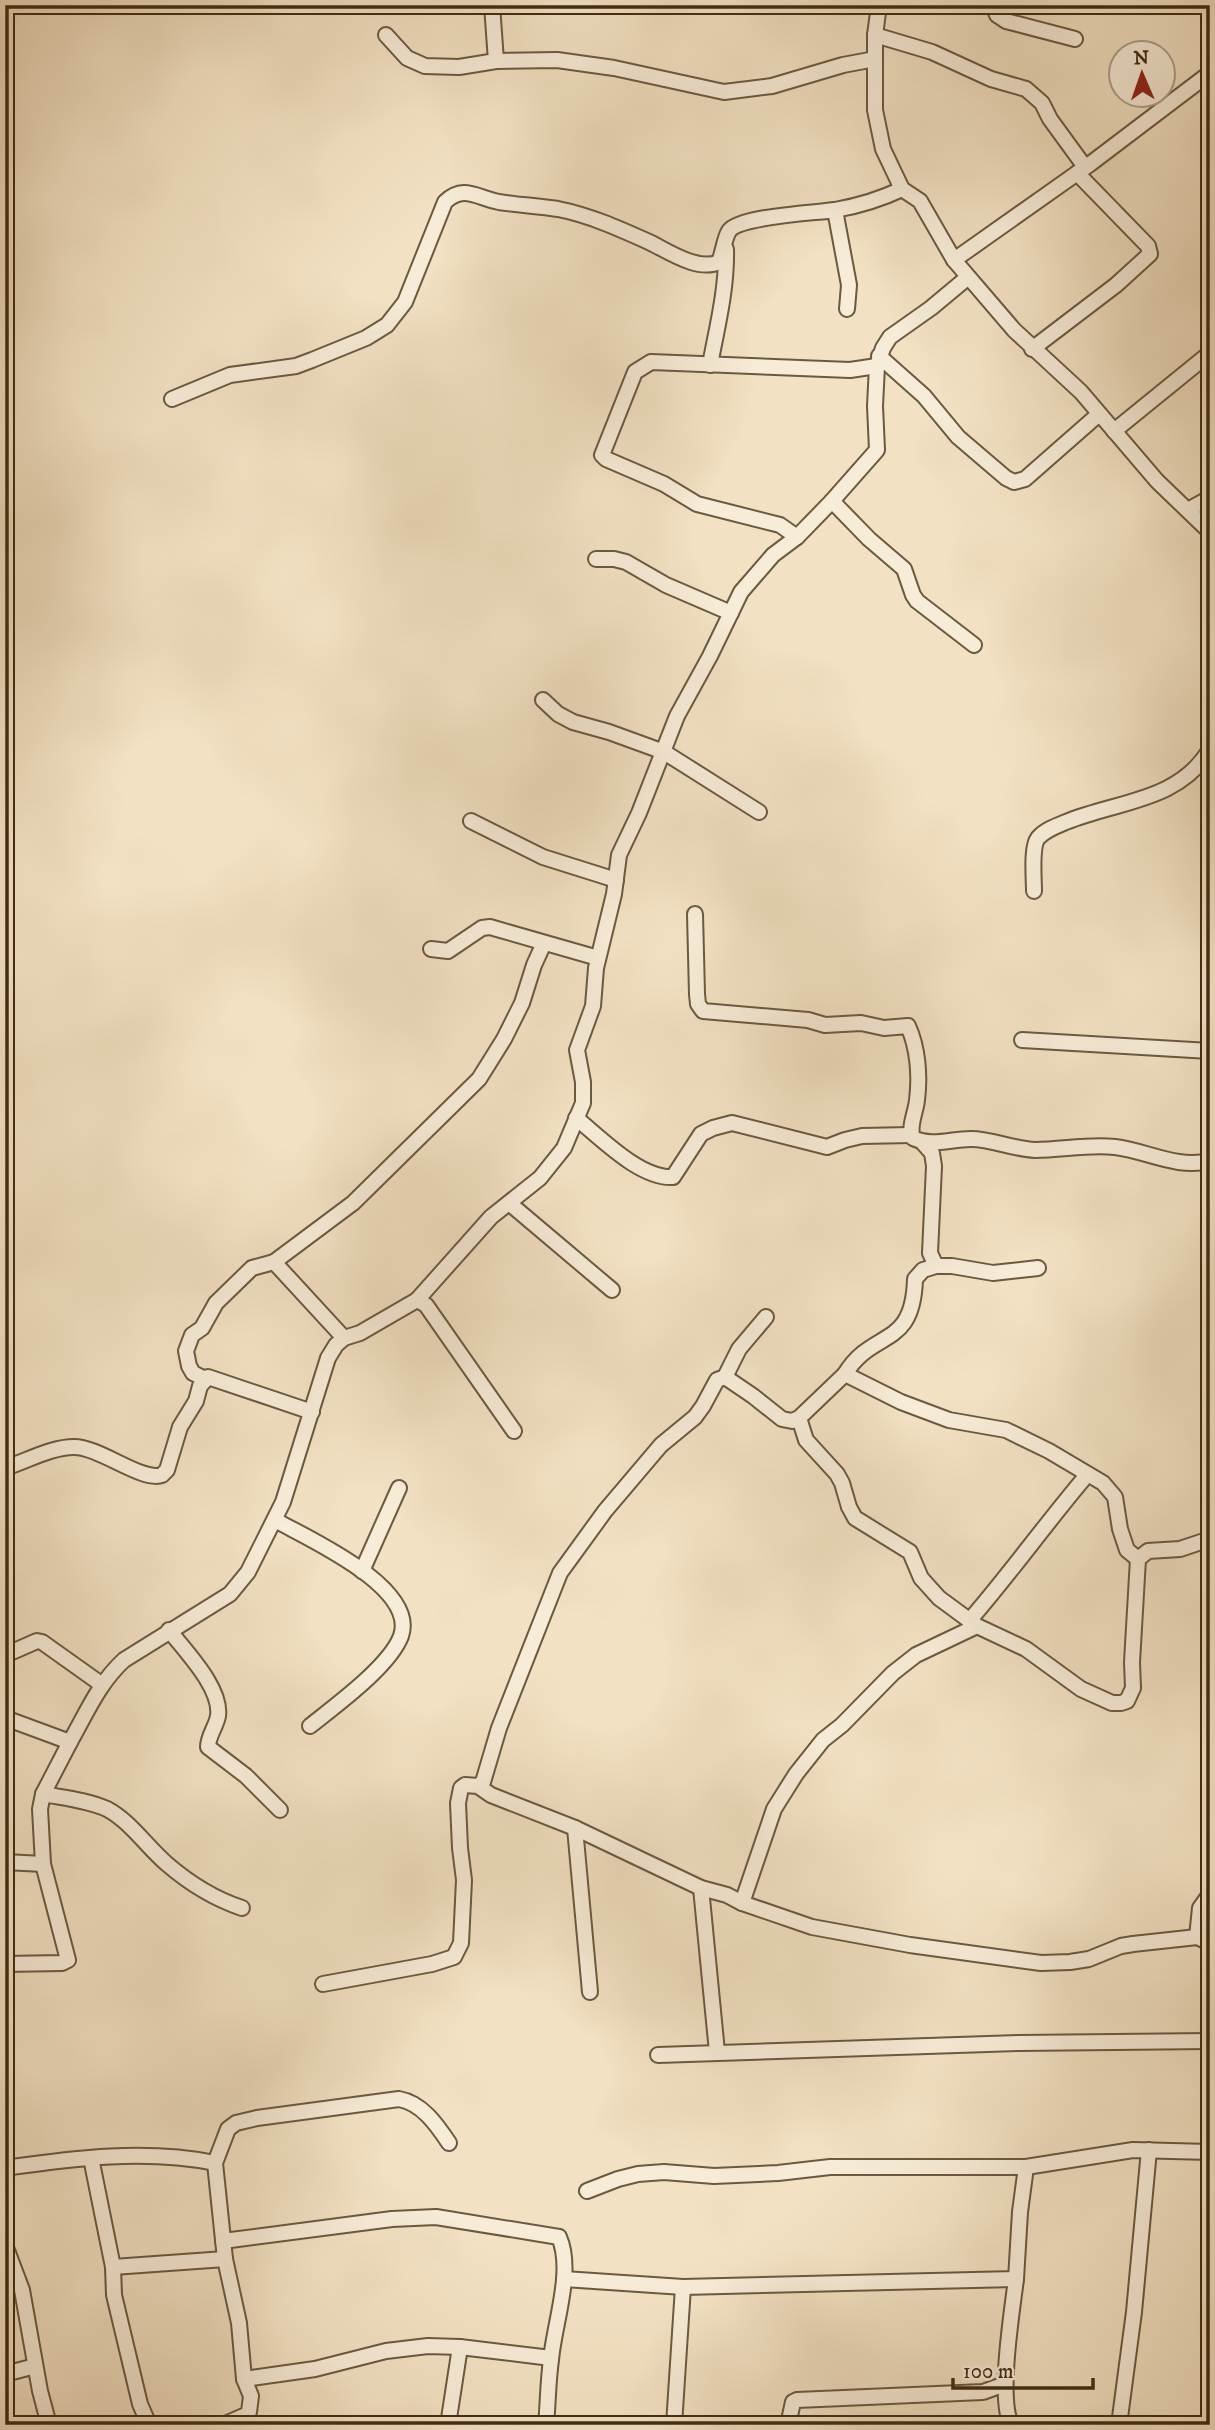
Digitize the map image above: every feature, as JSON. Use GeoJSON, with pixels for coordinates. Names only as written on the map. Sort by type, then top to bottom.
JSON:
{"type":"FeatureCollection","features":[{"type":"Feature","properties":{"kind":"street"},"geometry":{"type":"LineString","coordinates":[[492,5],[496,61]]}},
{"type":"Feature","properties":{"kind":"street"},"geometry":{"type":"LineString","coordinates":[[878,5],[874,59],[875,110],[883,149],[902,189],[920,201],[967,278],[992,302],[1032,349],[1081,392],[1157,481],[1210,532]]}},
{"type":"Feature","properties":{"kind":"street"},"geometry":{"type":"LineString","coordinates":[[993,5],[997,15],[1006,20],[1075,39]]}},
{"type":"Feature","properties":{"kind":"street"},"geometry":{"type":"LineString","coordinates":[[386,35],[407,58],[425,66],[459,67],[496,61],[557,60],[723,92],[772,86],[843,65],[874,59]]}},
{"type":"Feature","properties":{"kind":"street"},"geometry":{"type":"LineString","coordinates":[[875,35],[932,52],[991,79],[1026,89],[1042,103],[1081,170],[1148,246],[1150,254],[1115,285],[1032,349]]}},
{"type":"Feature","properties":{"kind":"street"},"geometry":{"type":"LineString","coordinates":[[954,260],[1081,170],[1210,73]]}},
{"type":"Feature","properties":{"kind":"street"},"geometry":{"type":"LineString","coordinates":[[172,399],[230,375],[304,363],[349,346],[387,325],[405,302],[445,202],[458,192],[582,215],[703,265],[712,265],[719,262],[728,232],[741,224],[835,210],[886,197],[902,189]]}},
{"type":"Feature","properties":{"kind":"street"},"geometry":{"type":"LineString","coordinates":[[835,210],[849,285],[847,309]]}},
{"type":"Feature","properties":{"kind":"street"},"geometry":{"type":"LineString","coordinates":[[710,365],[727,269],[726,242]]}},
{"type":"Feature","properties":{"kind":"street"},"geometry":{"type":"LineString","coordinates":[[5,1964],[68,1961],[43,1864],[40,1809],[43,1794],[101,1684],[124,1660],[236,1589],[256,1559],[275,1520],[297,1462],[328,1358],[336,1345],[344,1338],[360,1333],[417,1300],[491,1217],[540,1178],[564,1148],[583,1102],[577,1050],[593,1006],[598,958],[621,847],[639,813],[677,716],[741,592],[773,555],[797,537],[832,501],[877,450],[875,406],[878,361],[890,337],[967,278]]}},
{"type":"Feature","properties":{"kind":"street"},"geometry":{"type":"LineString","coordinates":[[1114,431],[1210,354]]}},
{"type":"Feature","properties":{"kind":"street"},"geometry":{"type":"LineString","coordinates":[[878,361],[924,396],[958,437],[1014,482],[1025,479],[1100,414]]}},
{"type":"Feature","properties":{"kind":"street"},"geometry":{"type":"LineString","coordinates":[[797,537],[780,525],[697,504],[664,484],[606,459],[602,454],[635,372],[651,362],[850,370],[878,361]]}},
{"type":"Feature","properties":{"kind":"street"},"geometry":{"type":"LineString","coordinates":[[1188,510],[1210,498]]}},
{"type":"Feature","properties":{"kind":"street"},"geometry":{"type":"LineString","coordinates":[[832,501],[869,539],[904,569],[917,601],[974,645]]}},
{"type":"Feature","properties":{"kind":"street"},"geometry":{"type":"LineString","coordinates":[[596,559],[626,562],[666,585],[731,613]]}},
{"type":"Feature","properties":{"kind":"street"},"geometry":{"type":"LineString","coordinates":[[542,700],[558,714],[573,722],[664,752],[760,812]]}},
{"type":"Feature","properties":{"kind":"street"},"geometry":{"type":"LineString","coordinates":[[1034,891],[1037,839],[1050,828],[1162,792],[1198,767],[1210,749]]}},
{"type":"Feature","properties":{"kind":"street"},"geometry":{"type":"LineString","coordinates":[[471,821],[542,857],[616,880]]}},
{"type":"Feature","properties":{"kind":"street"},"geometry":{"type":"LineString","coordinates":[[695,914],[696,994],[698,1004],[704,1011],[808,1020],[825,1026],[861,1023],[884,1028],[908,1026],[915,1048],[918,1084],[917,1139],[932,1153],[934,1167],[930,1253],[936,1266]]}},
{"type":"Feature","properties":{"kind":"street"},"geometry":{"type":"LineString","coordinates":[[431,949],[448,951],[482,928],[490,927],[598,958]]}},
{"type":"Feature","properties":{"kind":"street"},"geometry":{"type":"LineString","coordinates":[[187,1416],[191,1387],[186,1351],[188,1343],[192,1335],[202,1328],[216,1303],[252,1268],[274,1262],[353,1203],[479,1079],[522,1003],[544,943]]}},
{"type":"Feature","properties":{"kind":"street"},"geometry":{"type":"LineString","coordinates":[[1022,1040],[1210,1051]]}},
{"type":"Feature","properties":{"kind":"street"},"geometry":{"type":"LineString","coordinates":[[576,1118],[627,1160],[666,1177],[673,1177],[701,1134],[732,1123],[827,1147],[862,1136],[973,1139],[1034,1150],[1092,1146],[1118,1148],[1170,1162],[1196,1164],[1210,1161]]}},
{"type":"Feature","properties":{"kind":"street"},"geometry":{"type":"LineString","coordinates":[[509,1203],[612,1290]]}},
{"type":"Feature","properties":{"kind":"street"},"geometry":{"type":"LineString","coordinates":[[274,1262],[344,1338]]}},
{"type":"Feature","properties":{"kind":"street"},"geometry":{"type":"LineString","coordinates":[[725,1377],[753,1395],[782,1419],[792,1421],[799,1418],[845,1374],[852,1363],[904,1324],[913,1306],[915,1279],[923,1270],[936,1266],[952,1266],[993,1273],[1038,1268]]}},
{"type":"Feature","properties":{"kind":"street"},"geometry":{"type":"LineString","coordinates":[[417,1300],[426,1305],[514,1431]]}},
{"type":"Feature","properties":{"kind":"street"},"geometry":{"type":"LineString","coordinates":[[478,1786],[483,1782],[499,1728],[560,1573],[606,1511],[661,1445],[695,1417],[717,1380],[725,1377],[739,1349],[766,1317]]}},
{"type":"Feature","properties":{"kind":"street"},"geometry":{"type":"LineString","coordinates":[[189,1366],[193,1374],[205,1379],[215,1378],[313,1412]]}},
{"type":"Feature","properties":{"kind":"street"},"geometry":{"type":"LineString","coordinates":[[845,1374],[901,1402],[949,1420],[1006,1430],[1049,1451],[1103,1483],[1115,1497],[1123,1541],[1131,1555],[1138,1559]]}},
{"type":"Feature","properties":{"kind":"street"},"geometry":{"type":"LineString","coordinates":[[5,1468],[57,1449],[76,1447],[157,1477],[167,1470],[180,1427],[205,1379]]}},
{"type":"Feature","properties":{"kind":"street"},"geometry":{"type":"LineString","coordinates":[[799,1418],[806,1440],[837,1474],[855,1518],[910,1552],[921,1578],[939,1598],[973,1624],[1026,1649],[1091,1696],[1112,1703],[1127,1701],[1133,1688],[1138,1559],[1148,1551],[1180,1549],[1210,1539]]}},
{"type":"Feature","properties":{"kind":"street"},"geometry":{"type":"LineString","coordinates":[[742,1903],[774,1809],[796,1774],[823,1740],[893,1673],[916,1655],[973,1624],[1044,1525],[1087,1475]]}},
{"type":"Feature","properties":{"kind":"street"},"geometry":{"type":"LineString","coordinates":[[362,1571],[399,1488]]}},
{"type":"Feature","properties":{"kind":"street"},"geometry":{"type":"LineString","coordinates":[[275,1520],[362,1571],[395,1600],[402,1624],[401,1636],[369,1678],[310,1726]]}},
{"type":"Feature","properties":{"kind":"street"},"geometry":{"type":"LineString","coordinates":[[169,1630],[199,1668],[218,1700],[218,1716],[208,1740],[208,1747],[246,1776],[280,1810]]}},
{"type":"Feature","properties":{"kind":"street"},"geometry":{"type":"LineString","coordinates":[[5,1655],[42,1642],[101,1684]]}},
{"type":"Feature","properties":{"kind":"street"},"geometry":{"type":"LineString","coordinates":[[5,1718],[70,1742]]}},
{"type":"Feature","properties":{"kind":"street"},"geometry":{"type":"LineString","coordinates":[[323,1984],[454,1958],[461,1943],[464,1880],[460,1848],[459,1793],[465,1785],[478,1786],[491,1795],[575,1828],[701,1888],[727,1895],[742,1903],[812,1927],[910,1945],[1041,1963],[1089,1959],[1121,1946],[1203,1940],[1200,1908],[1210,1894]]}},
{"type":"Feature","properties":{"kind":"street"},"geometry":{"type":"LineString","coordinates":[[43,1794],[79,1800],[109,1810],[124,1821],[167,1864],[191,1882],[222,1901],[242,1908]]}},
{"type":"Feature","properties":{"kind":"street"},"geometry":{"type":"LineString","coordinates":[[575,1828],[590,1992]]}},
{"type":"Feature","properties":{"kind":"street"},"geometry":{"type":"LineString","coordinates":[[5,1862],[43,1864]]}},
{"type":"Feature","properties":{"kind":"street"},"geometry":{"type":"LineString","coordinates":[[701,1888],[717,2052]]}},
{"type":"Feature","properties":{"kind":"street"},"geometry":{"type":"LineString","coordinates":[[658,2054],[1059,2042],[1210,2041]]}},
{"type":"Feature","properties":{"kind":"street"},"geometry":{"type":"LineString","coordinates":[[223,2425],[249,2412],[251,2396],[244,2379],[239,2323],[223,2241],[215,2163],[224,2136],[236,2123],[257,2118],[399,2099],[411,2102],[437,2123],[449,2143]]}},
{"type":"Feature","properties":{"kind":"street"},"geometry":{"type":"LineString","coordinates":[[587,2192],[618,2179],[651,2173],[677,2172],[714,2176],[830,2167],[1026,2167],[1133,2150],[1210,2151]]}},
{"type":"Feature","properties":{"kind":"street"},"geometry":{"type":"LineString","coordinates":[[1119,2425],[1134,2312],[1149,2150]]}},
{"type":"Feature","properties":{"kind":"street"},"geometry":{"type":"LineString","coordinates":[[5,2168],[91,2158],[161,2155],[215,2163]]}},
{"type":"Feature","properties":{"kind":"street"},"geometry":{"type":"LineString","coordinates":[[91,2158],[113,2267],[114,2294],[140,2404],[149,2425]]}},
{"type":"Feature","properties":{"kind":"street"},"geometry":{"type":"LineString","coordinates":[[1014,2425],[1007,2411],[1004,2384],[1026,2167]]}},
{"type":"Feature","properties":{"kind":"street"},"geometry":{"type":"LineString","coordinates":[[223,2241],[367,2222],[436,2217],[559,2237],[563,2246],[564,2279],[551,2358],[546,2425]]}},
{"type":"Feature","properties":{"kind":"street"},"geometry":{"type":"LineString","coordinates":[[5,2245],[8,2262],[22,2290],[35,2366],[49,2425]]}},
{"type":"Feature","properties":{"kind":"street"},"geometry":{"type":"LineString","coordinates":[[113,2267],[225,2259]]}},
{"type":"Feature","properties":{"kind":"street"},"geometry":{"type":"LineString","coordinates":[[564,2279],[683,2287],[1016,2279]]}},
{"type":"Feature","properties":{"kind":"street"},"geometry":{"type":"LineString","coordinates":[[674,2425],[683,2287]]}},
{"type":"Feature","properties":{"kind":"street"},"geometry":{"type":"LineString","coordinates":[[244,2379],[315,2369],[386,2351],[428,2346],[460,2347],[551,2358]]}},
{"type":"Feature","properties":{"kind":"street"},"geometry":{"type":"LineString","coordinates":[[448,2425],[460,2347]]}},
{"type":"Feature","properties":{"kind":"street"},"geometry":{"type":"LineString","coordinates":[[5,2374],[35,2366]]}},
{"type":"Feature","properties":{"kind":"street"},"geometry":{"type":"LineString","coordinates":[[788,2425],[793,2402],[797,2400],[983,2392],[1004,2384]]}}]}
